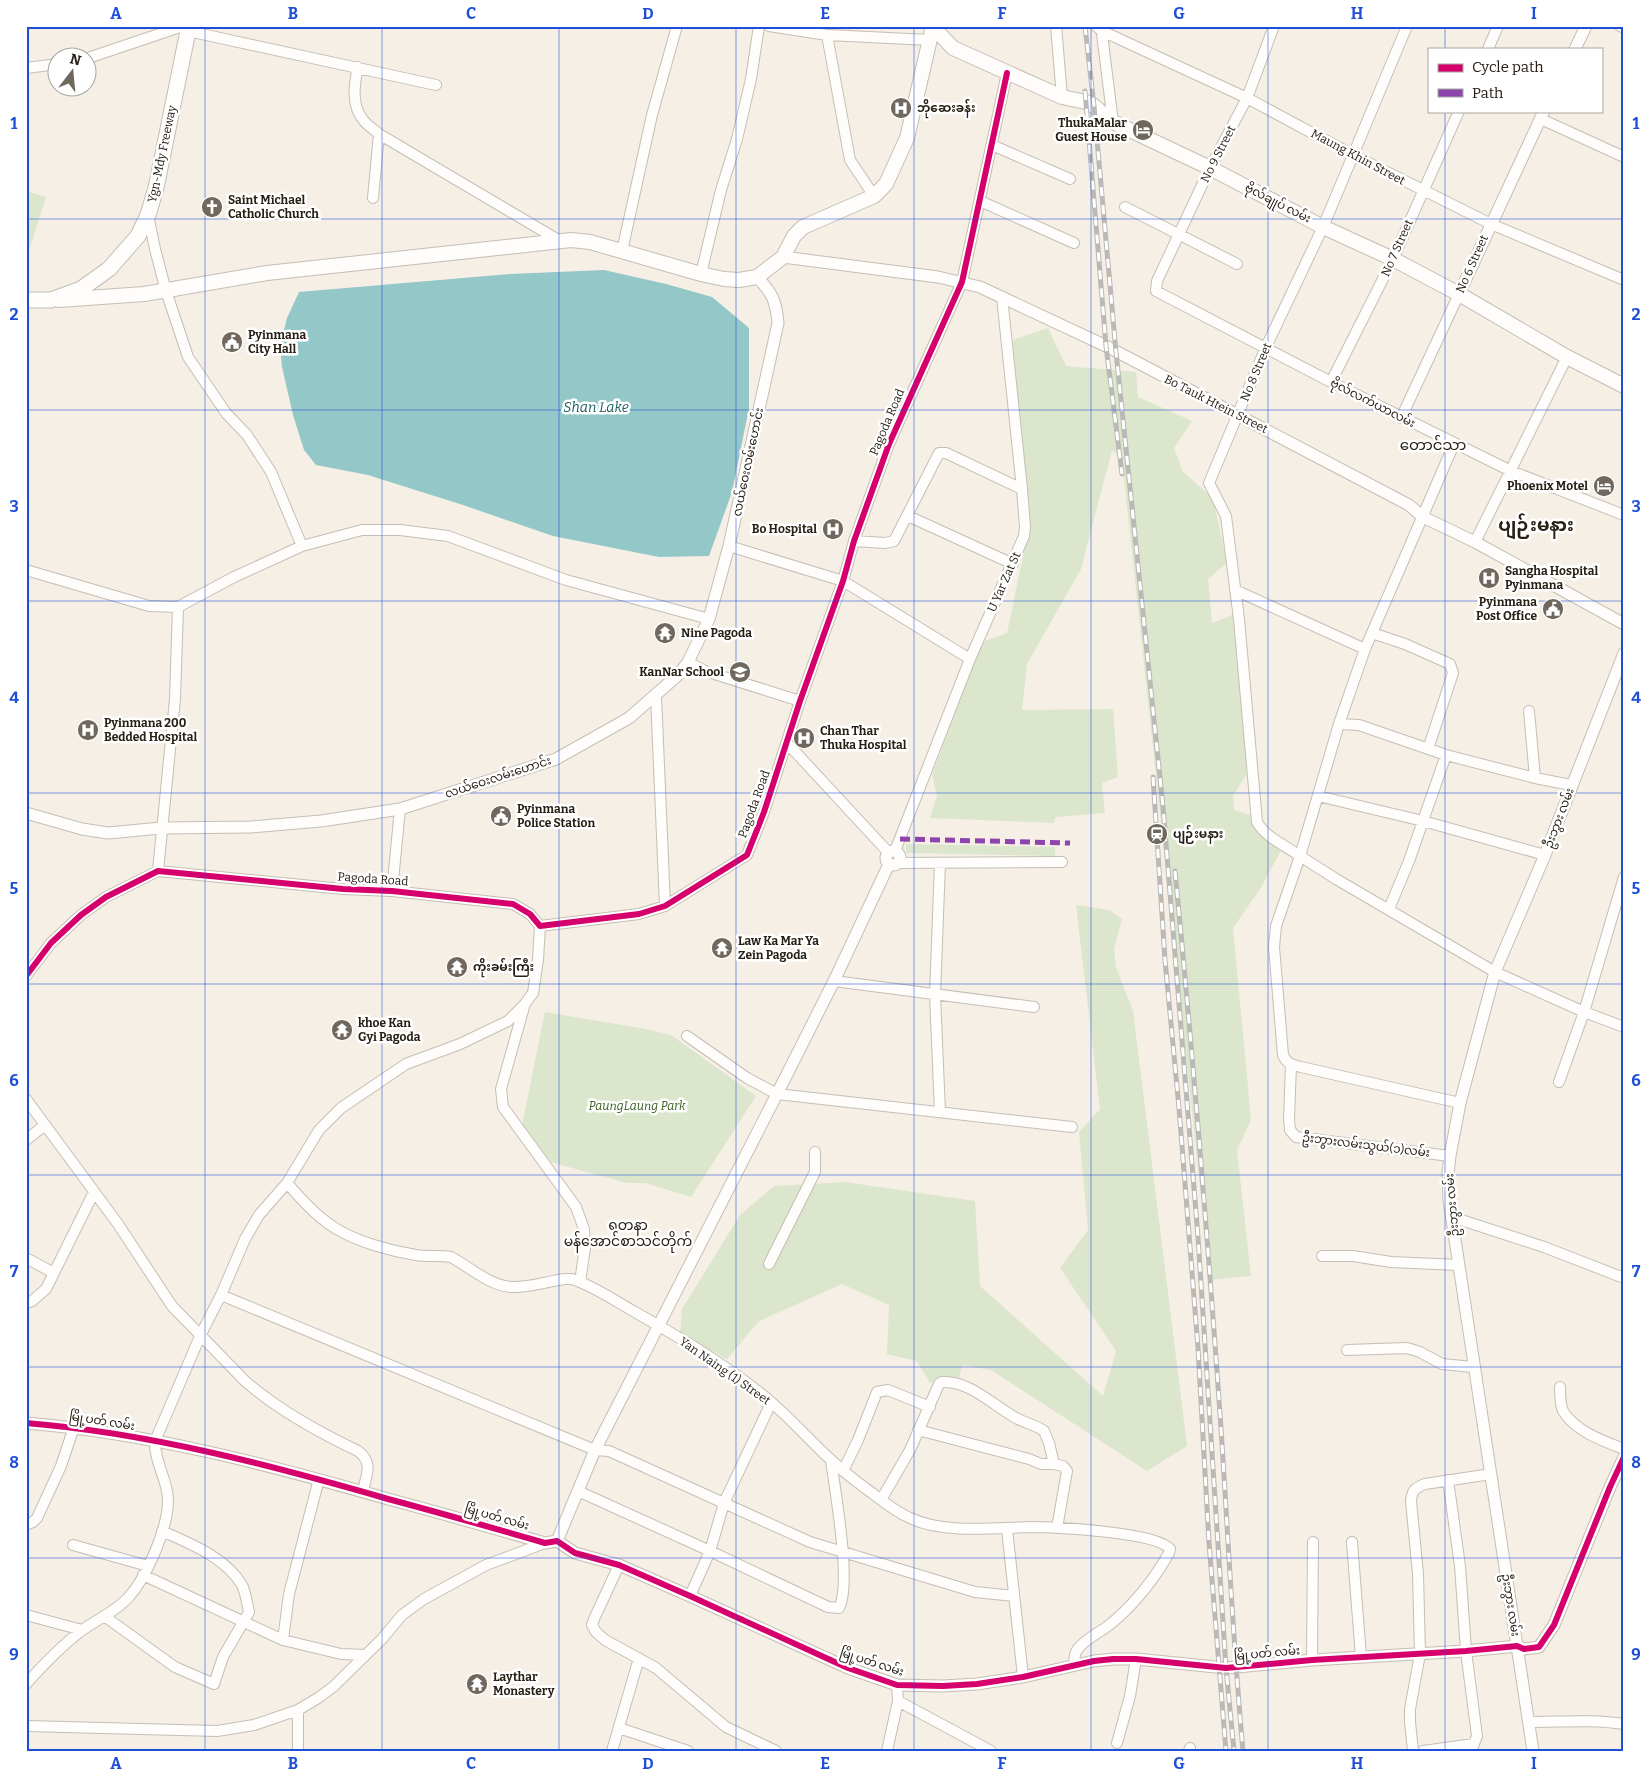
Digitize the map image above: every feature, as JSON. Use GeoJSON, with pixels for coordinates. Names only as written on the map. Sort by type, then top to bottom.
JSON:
{"type":"FeatureCollection","features":[{"type":"Feature","properties":{"kind":"main road","name":"Ygn-Mdy Freeway"},"geometry":{"type":"LineString","coordinates":[[26,300],[51,300],[81,289],[109,269],[138,236],[148,215],[156,188],[186,28]]}},
{"type":"Feature","properties":{"kind":"main road"},"geometry":{"type":"LineString","coordinates":[[51,300],[144,294],[266,272],[580,240],[701,274],[739,280],[756,276],[783,257],[794,236],[803,227],[874,196],[886,184],[907,138],[932,31]]}},
{"type":"Feature","properties":{"kind":"main road","name":"ဗိုလ်ချုပ် လမ်း"},"geometry":{"type":"LineString","coordinates":[[932,31],[953,48],[1062,97],[1086,102],[1094,106],[1113,122],[1210,168],[1323,227],[1393,259],[1624,386]]}},
{"type":"Feature","properties":{"kind":"street"},"geometry":{"type":"LineString","coordinates":[[622,252],[652,116],[677,26]]}},
{"type":"Feature","properties":{"kind":"street"},"geometry":{"type":"LineString","coordinates":[[701,274],[720,190],[739,130],[751,79],[759,26]]}},
{"type":"Feature","properties":{"kind":"street"},"geometry":{"type":"LineString","coordinates":[[769,26],[828,35],[932,31]]}},
{"type":"Feature","properties":{"kind":"street"},"geometry":{"type":"LineString","coordinates":[[1056,26],[1062,97]]}},
{"type":"Feature","properties":{"kind":"street","name":"No 9 Street"},"geometry":{"type":"LineString","coordinates":[[1156,286],[1210,168],[1247,98],[1274,26]]}},
{"type":"Feature","properties":{"kind":"street","name":"No 8 Street"},"geometry":{"type":"LineString","coordinates":[[1408,26],[1323,227],[1266,347],[1209,483],[1226,516],[1236,590],[1257,822],[1260,828],[1336,880],[1495,972],[1584,1012],[1624,1027]]}},
{"type":"Feature","properties":{"kind":"street"},"geometry":{"type":"LineString","coordinates":[[1488,48],[1498,26]]}},
{"type":"Feature","properties":{"kind":"street"},"geometry":{"type":"LineString","coordinates":[[1575,48],[1586,26]]}},
{"type":"Feature","properties":{"kind":"street"},"geometry":{"type":"LineString","coordinates":[[98,55],[186,28],[436,85]]}},
{"type":"Feature","properties":{"kind":"street"},"geometry":{"type":"LineString","coordinates":[[1100,28],[1113,122]]}},
{"type":"Feature","properties":{"kind":"street","name":"Maung Khin Street"},"geometry":{"type":"LineString","coordinates":[[1100,28],[1247,98],[1422,191],[1491,224],[1624,280]]}},
{"type":"Feature","properties":{"kind":"street"},"geometry":{"type":"LineString","coordinates":[[828,35],[850,160],[874,196]]}},
{"type":"Feature","properties":{"kind":"street"},"geometry":{"type":"LineString","coordinates":[[26,68],[48,65]]}},
{"type":"Feature","properties":{"kind":"street"},"geometry":{"type":"LineString","coordinates":[[358,67],[354,88],[357,108],[364,121],[379,134],[560,241]]}},
{"type":"Feature","properties":{"kind":"street","name":"Pagoda Road"},"geometry":{"type":"LineString","coordinates":[[158,871],[333,888],[392,890],[513,904],[530,914],[540,926],[639,914],[665,906],[747,855],[757,833],[800,701],[843,581],[854,540],[889,444],[962,282],[1006,73]]}},
{"type":"Feature","properties":{"kind":"street","name":"No 7 Street"},"geometry":{"type":"LineString","coordinates":[[1331,382],[1393,259],[1459,112]]}},
{"type":"Feature","properties":{"kind":"street"},"geometry":{"type":"LineString","coordinates":[[1542,115],[1624,157]]}},
{"type":"Feature","properties":{"kind":"street","name":"No 6 Street"},"geometry":{"type":"LineString","coordinates":[[1401,418],[1542,115]]}},
{"type":"Feature","properties":{"kind":"street"},"geometry":{"type":"LineString","coordinates":[[373,198],[379,134]]}},
{"type":"Feature","properties":{"kind":"street"},"geometry":{"type":"LineString","coordinates":[[992,144],[1070,179]]}},
{"type":"Feature","properties":{"kind":"street"},"geometry":{"type":"LineString","coordinates":[[980,201],[1074,243]]}},
{"type":"Feature","properties":{"kind":"street"},"geometry":{"type":"LineString","coordinates":[[1125,207],[1237,264]]}},
{"type":"Feature","properties":{"kind":"street"},"geometry":{"type":"LineString","coordinates":[[148,215],[166,290],[188,357],[226,413],[246,435],[271,472],[302,546]]}},
{"type":"Feature","properties":{"kind":"street","name":"Bo Tauk Htein Street"},"geometry":{"type":"LineString","coordinates":[[783,257],[938,277],[980,287],[1106,346],[1238,415],[1409,505],[1423,517],[1475,542],[1624,624]]}},
{"type":"Feature","properties":{"kind":"street","name":"လယ်ဝေးလမ်းဟောင်း"},"geometry":{"type":"LineString","coordinates":[[26,813],[82,829],[108,833],[161,828],[251,827],[321,821],[400,809],[556,759],[629,718],[678,675],[688,662],[710,619],[730,546],[778,323],[776,305],[770,292],[756,276]]}},
{"type":"Feature","properties":{"kind":"street","name":"ဗိုလ်လက်ယာလမ်း"},"geometry":{"type":"LineString","coordinates":[[1156,286],[1331,382],[1454,444],[1511,471],[1624,515]]}},
{"type":"Feature","properties":{"kind":"street","name":"U Yar Zat St"},"geometry":{"type":"LineString","coordinates":[[892,858],[970,659],[1024,536],[1022,489],[1002,297]]}},
{"type":"Feature","properties":{"kind":"street"},"geometry":{"type":"LineString","coordinates":[[1475,542],[1567,356]]}},
{"type":"Feature","properties":{"kind":"street"},"geometry":{"type":"LineString","coordinates":[[1454,444],[1365,649],[1339,724],[1300,856],[1276,926],[1274,947],[1283,1055],[1285,1060],[1291,1065],[1460,1103]]}},
{"type":"Feature","properties":{"kind":"street"},"geometry":{"type":"LineString","coordinates":[[854,540],[885,543],[894,541],[937,455],[942,452],[1022,489]]}},
{"type":"Feature","properties":{"kind":"street"},"geometry":{"type":"LineString","coordinates":[[908,516],[1012,564]]}},
{"type":"Feature","properties":{"kind":"street"},"geometry":{"type":"LineString","coordinates":[[26,570],[149,606],[178,607],[234,577],[302,546],[362,530],[400,530],[448,536],[566,580],[710,619]]}},
{"type":"Feature","properties":{"kind":"street"},"geometry":{"type":"LineString","coordinates":[[730,546],[843,581],[970,659]]}},
{"type":"Feature","properties":{"kind":"street"},"geometry":{"type":"LineString","coordinates":[[1236,590],[1365,649]]}},
{"type":"Feature","properties":{"kind":"street"},"geometry":{"type":"LineString","coordinates":[[26,976],[51,943],[81,915],[106,897],[158,871],[175,699],[178,607]]}},
{"type":"Feature","properties":{"kind":"street"},"geometry":{"type":"LineString","coordinates":[[1372,633],[1405,644],[1450,664],[1452,668],[1453,673],[1428,749]]}},
{"type":"Feature","properties":{"kind":"street","name":"ဦးဘွား လမ်း"},"geometry":{"type":"LineString","coordinates":[[1533,1751],[1473,1367],[1452,1217],[1448,1173],[1460,1103],[1495,972],[1545,855],[1624,653]]}},
{"type":"Feature","properties":{"kind":"street"},"geometry":{"type":"LineString","coordinates":[[688,662],[705,671],[800,701]]}},
{"type":"Feature","properties":{"kind":"street"},"geometry":{"type":"LineString","coordinates":[[656,696],[665,906]]}},
{"type":"Feature","properties":{"kind":"street"},"geometry":{"type":"LineString","coordinates":[[1528,711],[1535,778]]}},
{"type":"Feature","properties":{"kind":"street"},"geometry":{"type":"LineString","coordinates":[[1339,724],[1360,725],[1428,749],[1535,778],[1571,785]]}},
{"type":"Feature","properties":{"kind":"street"},"geometry":{"type":"LineString","coordinates":[[787,743],[892,858],[940,863],[1062,862]]}},
{"type":"Feature","properties":{"kind":"street"},"geometry":{"type":"LineString","coordinates":[[1389,909],[1423,821],[1446,754]]}},
{"type":"Feature","properties":{"kind":"street"},"geometry":{"type":"LineString","coordinates":[[1318,796],[1423,821],[1545,855]]}},
{"type":"Feature","properties":{"kind":"street"},"geometry":{"type":"LineString","coordinates":[[392,890],[400,809]]}},
{"type":"Feature","properties":{"kind":"street"},"geometry":{"type":"LineString","coordinates":[[557,1541],[595,1450],[834,981],[892,858]]}},
{"type":"Feature","properties":{"kind":"street"},"geometry":{"type":"LineString","coordinates":[[940,863],[935,995],[940,1112]]}},
{"type":"Feature","properties":{"kind":"street"},"geometry":{"type":"LineString","coordinates":[[1559,1082],[1620,901],[1624,877]]}},
{"type":"Feature","properties":{"kind":"street"},"geometry":{"type":"LineString","coordinates":[[26,1684],[51,1657],[82,1630],[128,1598],[145,1570],[162,1531],[168,1499],[157,1460],[155,1441],[201,1334],[221,1296],[245,1239],[260,1215],[287,1183],[319,1130],[342,1108],[406,1064],[460,1044],[508,1021],[524,1005],[533,993],[538,960],[540,926]]}},
{"type":"Feature","properties":{"kind":"street"},"geometry":{"type":"LineString","coordinates":[[834,981],[1034,1006]]}},
{"type":"Feature","properties":{"kind":"street"},"geometry":{"type":"LineString","coordinates":[[524,1005],[500,1089],[503,1107],[576,1207],[584,1229],[586,1248],[580,1282]]}},
{"type":"Feature","properties":{"kind":"street"},"geometry":{"type":"LineString","coordinates":[[687,1036],[747,1078],[777,1094],[1072,1127]]}},
{"type":"Feature","properties":{"kind":"street","name":"ဦးဘွားလမ်းသွယ်(၁)လမ်း"},"geometry":{"type":"LineString","coordinates":[[1291,1065],[1289,1119],[1290,1130],[1296,1137],[1450,1156]]}},
{"type":"Feature","properties":{"kind":"street"},"geometry":{"type":"LineString","coordinates":[[26,1099],[118,1224],[172,1306],[257,1392],[312,1428],[365,1456],[368,1461],[368,1468],[363,1491]]}},
{"type":"Feature","properties":{"kind":"street"},"geometry":{"type":"LineString","coordinates":[[26,1140],[45,1125]]}},
{"type":"Feature","properties":{"kind":"street"},"geometry":{"type":"LineString","coordinates":[[769,1264],[815,1172],[815,1152]]}},
{"type":"Feature","properties":{"kind":"street","name":"Yan Naing (1) Street"},"geometry":{"type":"LineString","coordinates":[[287,1183],[302,1200],[335,1228],[364,1241],[418,1256],[443,1255],[451,1257],[494,1283],[509,1287],[522,1287],[565,1279],[580,1282],[658,1325],[736,1375],[771,1403],[843,1471],[881,1500],[919,1522],[951,1528],[1057,1528],[1129,1535],[1148,1538],[1165,1544],[1170,1549],[1169,1553],[1141,1593],[1113,1622],[1076,1650],[1074,1656],[1075,1665]]}},
{"type":"Feature","properties":{"kind":"street"},"geometry":{"type":"LineString","coordinates":[[26,1303],[32,1301],[46,1289],[94,1192]]}},
{"type":"Feature","properties":{"kind":"street"},"geometry":{"type":"LineString","coordinates":[[1452,1217],[1544,1248],[1624,1278]]}},
{"type":"Feature","properties":{"kind":"street"},"geometry":{"type":"LineString","coordinates":[[1322,1256],[1353,1256],[1391,1262],[1459,1265]]}},
{"type":"Feature","properties":{"kind":"street"},"geometry":{"type":"LineString","coordinates":[[26,1258],[54,1273]]}},
{"type":"Feature","properties":{"kind":"street"},"geometry":{"type":"LineString","coordinates":[[221,1296],[595,1450],[609,1452],[810,1542],[975,1592],[1014,1596]]}},
{"type":"Feature","properties":{"kind":"street"},"geometry":{"type":"LineString","coordinates":[[1347,1350],[1407,1348],[1420,1352],[1442,1364],[1473,1367]]}},
{"type":"Feature","properties":{"kind":"street"},"geometry":{"type":"LineString","coordinates":[[881,1500],[901,1467],[942,1382],[948,1381],[958,1384],[982,1395],[1004,1411],[1044,1431],[1054,1464]]}},
{"type":"Feature","properties":{"kind":"street"},"geometry":{"type":"LineString","coordinates":[[1560,1387],[1563,1410],[1576,1426],[1624,1449]]}},
{"type":"Feature","properties":{"kind":"street"},"geometry":{"type":"LineString","coordinates":[[843,1471],[858,1440],[877,1392],[888,1390],[930,1407]]}},
{"type":"Feature","properties":{"kind":"street"},"geometry":{"type":"LineString","coordinates":[[690,1596],[710,1551],[724,1504],[771,1403]]}},
{"type":"Feature","properties":{"kind":"street","name":"မြို့ပတ် လမ်း"},"geometry":{"type":"LineString","coordinates":[[26,1423],[74,1427],[155,1441],[282,1468],[545,1543],[557,1541],[575,1553],[618,1565],[848,1668],[896,1685],[943,1686],[977,1684],[1023,1677],[1094,1661],[1136,1659],[1226,1668],[1312,1660],[1518,1646],[1524,1649],[1539,1647],[1554,1625],[1606,1496],[1624,1458]]}},
{"type":"Feature","properties":{"kind":"street"},"geometry":{"type":"LineString","coordinates":[[26,1525],[37,1518],[61,1466],[74,1427]]}},
{"type":"Feature","properties":{"kind":"street"},"geometry":{"type":"LineString","coordinates":[[918,1430],[1042,1464],[1063,1466],[1067,1470],[1057,1528]]}},
{"type":"Feature","properties":{"kind":"street"},"geometry":{"type":"LineString","coordinates":[[578,1491],[828,1607],[836,1609],[842,1603],[844,1583],[843,1552],[831,1460]]}},
{"type":"Feature","properties":{"kind":"street"},"geometry":{"type":"LineString","coordinates":[[1413,1751],[1410,1709],[1420,1654],[1418,1574],[1411,1501],[1412,1493],[1416,1487],[1425,1484],[1491,1474]]}},
{"type":"Feature","properties":{"kind":"street"},"geometry":{"type":"LineString","coordinates":[[283,1640],[289,1594],[319,1479]]}},
{"type":"Feature","properties":{"kind":"street"},"geometry":{"type":"LineString","coordinates":[[1423,1751],[1473,1747],[1477,1736],[1466,1651],[1460,1566],[1448,1480]]}},
{"type":"Feature","properties":{"kind":"street"},"geometry":{"type":"LineString","coordinates":[[1006,1529],[1023,1677]]}},
{"type":"Feature","properties":{"kind":"street"},"geometry":{"type":"LineString","coordinates":[[104,1616],[174,1667],[214,1684],[223,1657],[249,1612],[243,1587],[224,1564],[197,1547],[162,1531]]}},
{"type":"Feature","properties":{"kind":"street"},"geometry":{"type":"LineString","coordinates":[[1312,1660],[1313,1542]]}},
{"type":"Feature","properties":{"kind":"street"},"geometry":{"type":"LineString","coordinates":[[1352,1542],[1361,1657]]}},
{"type":"Feature","properties":{"kind":"street"},"geometry":{"type":"LineString","coordinates":[[26,1726],[217,1731],[254,1725],[298,1710],[333,1687],[382,1639],[402,1615],[424,1599],[486,1565],[545,1543]]}},
{"type":"Feature","properties":{"kind":"street"},"geometry":{"type":"LineString","coordinates":[[73,1546],[145,1570],[244,1623],[283,1640],[333,1652],[365,1655]]}},
{"type":"Feature","properties":{"kind":"street"},"geometry":{"type":"LineString","coordinates":[[618,1565],[592,1625],[596,1632],[605,1640],[656,1668],[726,1727],[776,1751]]}},
{"type":"Feature","properties":{"kind":"street"},"geometry":{"type":"LineString","coordinates":[[26,1615],[82,1630]]}},
{"type":"Feature","properties":{"kind":"street"},"geometry":{"type":"LineString","coordinates":[[612,1751],[640,1658]]}},
{"type":"Feature","properties":{"kind":"street"},"geometry":{"type":"LineString","coordinates":[[1117,1743],[1130,1696],[1136,1659]]}},
{"type":"Feature","properties":{"kind":"street"},"geometry":{"type":"LineString","coordinates":[[887,1751],[898,1701],[896,1685]]}},
{"type":"Feature","properties":{"kind":"street"},"geometry":{"type":"LineString","coordinates":[[898,1701],[991,1751]]}},
{"type":"Feature","properties":{"kind":"street"},"geometry":{"type":"LineString","coordinates":[[298,1710],[298,1751]]}},
{"type":"Feature","properties":{"kind":"street"},"geometry":{"type":"LineString","coordinates":[[1528,1722],[1572,1721],[1624,1724]]}},
{"type":"Feature","properties":{"kind":"street"},"geometry":{"type":"LineString","coordinates":[[619,1728],[688,1751]]}},
{"type":"Feature","properties":{"kind":"green space"},"geometry":{"type":"Polygon","coordinates":[[[26,191],[46,197],[26,260],[26,191]]]}},
{"type":"Feature","properties":{"kind":"green space"},"geometry":{"type":"Polygon","coordinates":[[[1048,328],[1066,366],[1136,372],[1138,397],[1192,421],[1174,448],[1183,472],[1213,498],[1227,563],[1208,579],[1212,623],[1235,614],[1247,774],[1233,796],[1234,810],[1257,817],[1284,845],[1260,889],[1233,928],[1251,1120],[1237,1150],[1251,1276],[1210,1280],[1122,459],[1112,450],[1081,569],[1027,664],[1022,710],[1113,709],[1118,777],[1102,783],[1105,813],[1056,817],[1054,823],[930,818],[937,796],[932,775],[982,642],[1007,633],[1029,527],[1011,345],[1015,339],[1048,328]]]}},
{"type":"Feature","properties":{"kind":"green space"},"geometry":{"type":"Polygon","coordinates":[[[906,844],[1055,847],[1055,856],[906,853],[906,844]]]}},
{"type":"Feature","properties":{"kind":"green space"},"geometry":{"type":"Polygon","coordinates":[[[1076,905],[1109,910],[1122,919],[1114,949],[1116,967],[1133,1011],[1187,1446],[1147,1471],[991,1370],[962,1365],[959,1379],[945,1378],[930,1383],[917,1361],[887,1354],[889,1305],[842,1284],[759,1321],[727,1359],[680,1334],[682,1309],[740,1215],[774,1186],[845,1182],[975,1201],[980,1286],[1103,1396],[1116,1351],[1060,1268],[1088,1230],[1079,1132],[1100,1109],[1076,905]]]}},
{"type":"Feature","properties":{"kind":"green space","name":"PaungLaung Park"},"geometry":{"type":"Polygon","coordinates":[[[545,1012],[671,1035],[756,1096],[691,1197],[645,1183],[627,1183],[543,1160],[521,1130],[545,1012]]]}},
{"type":"Feature","properties":{"kind":"water","name":"Shan Lake"},"geometry":{"type":"Polygon","coordinates":[[[604,270],[712,297],[749,328],[749,408],[732,492],[709,556],[659,557],[553,536],[368,475],[316,465],[304,450],[293,415],[282,367],[280,346],[287,318],[299,292],[510,274],[604,270]]]}},
{"type":"Feature","properties":{"kind":"railway"},"geometry":{"type":"LineString","coordinates":[[1085,26],[1116,352],[1163,807],[1198,1237],[1226,1668],[1234,1751]]}},
{"type":"Feature","properties":{"kind":"railway"},"geometry":{"type":"LineString","coordinates":[[1085,91],[1106,346],[1122,474]]}},
{"type":"Feature","properties":{"kind":"railway"},"geometry":{"type":"LineString","coordinates":[[1153,777],[1165,960],[1198,1348],[1209,1543],[1226,1751]]}},
{"type":"Feature","properties":{"kind":"railway"},"geometry":{"type":"LineString","coordinates":[[1175,871],[1205,1219],[1243,1751]]}},
{"type":"Feature","properties":{"kind":"marked path"},"geometry":{"type":"LineString","coordinates":[[900,839],[1070,843]]}},
{"type":"Feature","properties":{"kind":"cycle path"},"geometry":{"type":"LineString","coordinates":[[26,976],[51,943],[81,915],[106,897],[158,871],[343,889],[392,891],[513,904],[530,914],[540,926],[639,914],[665,906],[747,855],[764,812],[800,701],[843,581],[854,541],[889,444],[962,282],[1007,73]]}},
{"type":"Feature","properties":{"kind":"cycle path"},"geometry":{"type":"LineString","coordinates":[[26,1423],[118,1434],[209,1452],[299,1474],[545,1543],[557,1541],[575,1553],[619,1565],[848,1668],[897,1685],[943,1686],[977,1684],[1023,1677],[1094,1661],[1113,1659],[1136,1659],[1226,1668],[1517,1646],[1524,1649],[1539,1647],[1554,1625],[1624,1457]]}},
{"type":"Feature","properties":{"kind":"place","name":"ဘိုဆေးခန်း"},"geometry":{"type":"Point","coordinates":[901,108]}},
{"type":"Feature","properties":{"kind":"place","name":"ThukaMalar Guest House"},"geometry":{"type":"Point","coordinates":[1143,130]}},
{"type":"Feature","properties":{"kind":"place","name":"Saint Michael Catholic Church"},"geometry":{"type":"Point","coordinates":[212,207]}},
{"type":"Feature","properties":{"kind":"place","name":"Pyinmana City Hall"},"geometry":{"type":"Point","coordinates":[232,342]}},
{"type":"Feature","properties":{"kind":"place","name":"Phoenix Motel"},"geometry":{"type":"Point","coordinates":[1604,486]}},
{"type":"Feature","properties":{"kind":"place","name":"Bo Hospital"},"geometry":{"type":"Point","coordinates":[833,529]}},
{"type":"Feature","properties":{"kind":"place","name":"Sangha Hospital Pyinmana"},"geometry":{"type":"Point","coordinates":[1489,578]}},
{"type":"Feature","properties":{"kind":"place","name":"Pyinmana Post Office"},"geometry":{"type":"Point","coordinates":[1553,609]}},
{"type":"Feature","properties":{"kind":"place","name":"Nine Pagoda"},"geometry":{"type":"Point","coordinates":[665,633]}},
{"type":"Feature","properties":{"kind":"place","name":"KanNar School"},"geometry":{"type":"Point","coordinates":[740,672]}},
{"type":"Feature","properties":{"kind":"place","name":"Pyinmana 200 Bedded Hospital"},"geometry":{"type":"Point","coordinates":[88,730]}},
{"type":"Feature","properties":{"kind":"place","name":"Chan Thar Thuka Hospital"},"geometry":{"type":"Point","coordinates":[804,738]}},
{"type":"Feature","properties":{"kind":"place","name":"Pyinmana Police Station"},"geometry":{"type":"Point","coordinates":[501,816]}},
{"type":"Feature","properties":{"kind":"place","name":"ပျဉ်းမနား"},"geometry":{"type":"Point","coordinates":[1157,834]}},
{"type":"Feature","properties":{"kind":"place","name":"Law Ka Mar Ya Zein Pagoda"},"geometry":{"type":"Point","coordinates":[722,948]}},
{"type":"Feature","properties":{"kind":"place","name":"ကိုးခမ်းကြီး"},"geometry":{"type":"Point","coordinates":[457,967]}},
{"type":"Feature","properties":{"kind":"place","name":"khoe Kan Gyi Pagoda"},"geometry":{"type":"Point","coordinates":[342,1030]}},
{"type":"Feature","properties":{"kind":"place","name":"Laythar Monastery"},"geometry":{"type":"Point","coordinates":[477,1684]}},
{"type":"Feature","properties":{"kind":"district","name":"တောင်သာ"},"geometry":{"type":"Point","coordinates":[1433,445]}},
{"type":"Feature","properties":{"kind":"district","name":"ပျဉ်းမနား"},"geometry":{"type":"Point","coordinates":[1536,525]}},
{"type":"Feature","properties":{"kind":"district","name":"ရတနာ မန်အောင်စာသင်တိုက်"},"geometry":{"type":"Point","coordinates":[628,1234]}}]}
